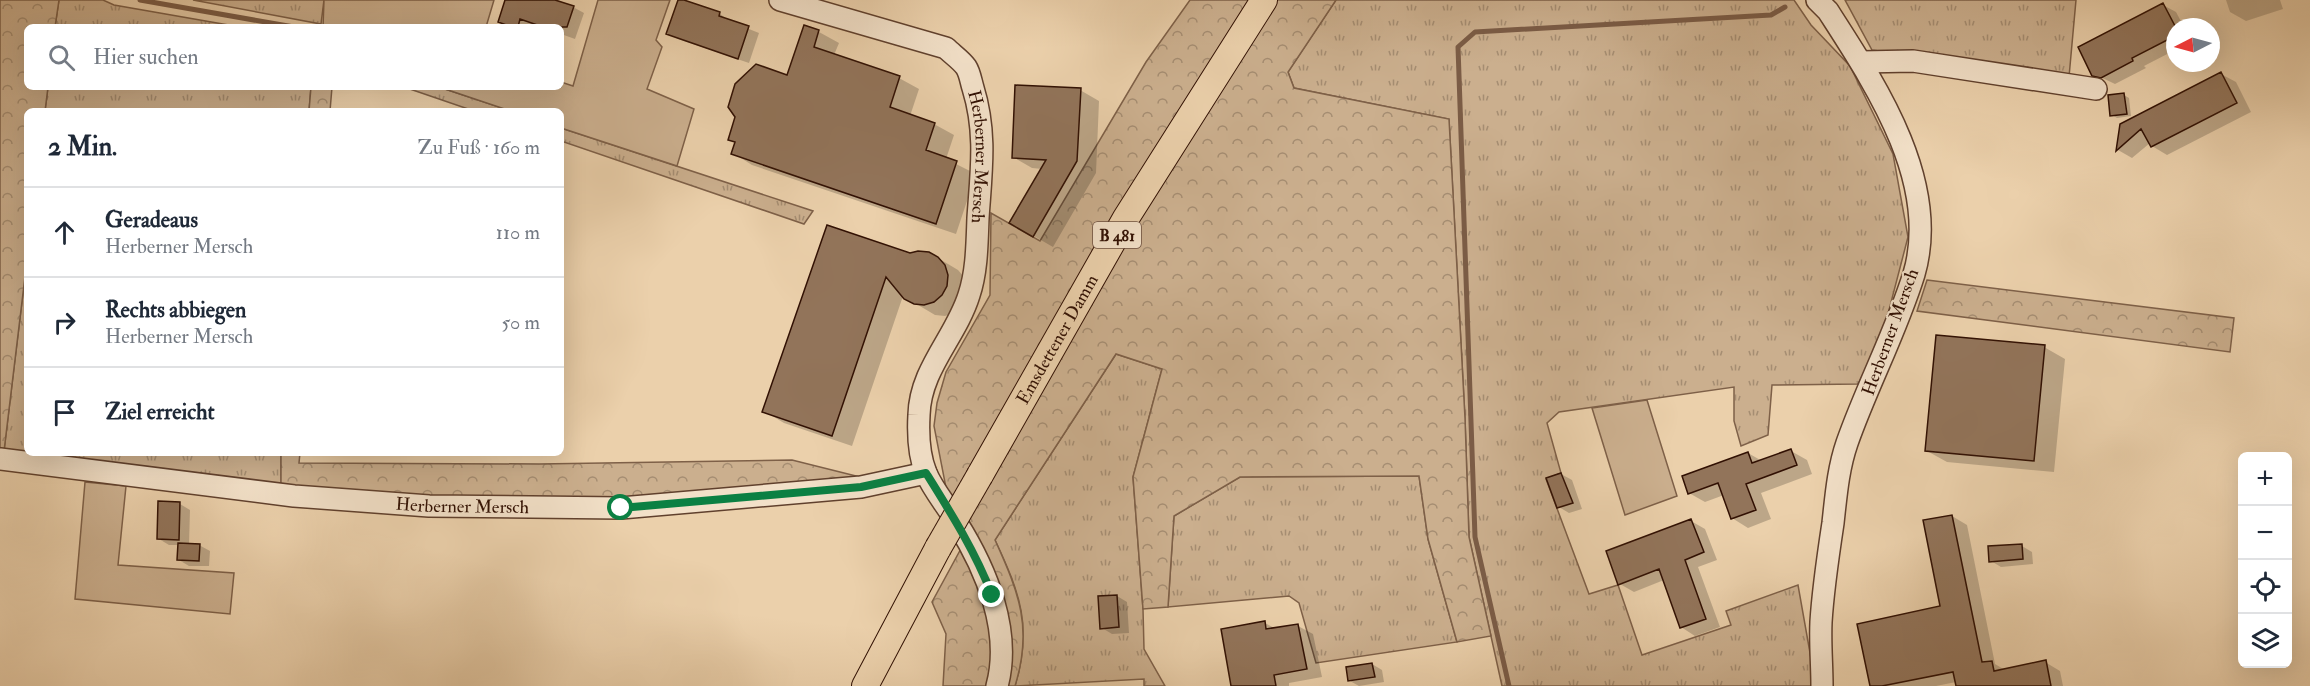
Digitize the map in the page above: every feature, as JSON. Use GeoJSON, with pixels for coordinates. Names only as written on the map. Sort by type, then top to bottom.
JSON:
{"type":"FeatureCollection","features":[{"type":"Feature","properties":{"kind":"main road","name":"Emsdettener Damm"},"geometry":{"type":"LineString","coordinates":[[865,686],[938,548],[1126,218],[1264,0]]}},
{"type":"Feature","properties":{"kind":"street","name":"Herberner Mersch"},"geometry":{"type":"LineString","coordinates":[[780,0],[946,48],[966,67],[977,101],[983,147],[975,261],[970,294],[962,314],[926,381],[919,413],[920,447],[926,473],[980,562],[992,595],[999,630],[1000,657],[997,686]]}},
{"type":"Feature","properties":{"kind":"street","name":"Herberner Mersch"},"geometry":{"type":"LineString","coordinates":[[1817,0],[1828,11],[1880,94],[1906,151],[1918,203],[1920,237],[1914,272],[1891,337],[1847,443],[1840,470],[1821,623],[1822,686]]}},
{"type":"Feature","properties":{"kind":"street"},"geometry":{"type":"LineString","coordinates":[[1861,62],[1913,61],[2096,89]]}},
{"type":"Feature","properties":{"kind":"street","name":"Herberner Mersch"},"geometry":{"type":"LineString","coordinates":[[0,459],[294,496],[429,506],[621,508],[861,487],[926,473]]}},
{"type":"Feature","properties":{"kind":"green space"},"geometry":{"type":"Polygon","coordinates":[[[0,0],[59,0],[55,24],[24,24],[24,90],[48,90],[45,108],[24,108],[24,285],[4,451],[0,450],[0,0]]]}},
{"type":"Feature","properties":{"kind":"green space"},"geometry":{"type":"Polygon","coordinates":[[[59,0],[103,0],[114,5],[223,24],[55,24],[59,0]]]}},
{"type":"Feature","properties":{"kind":"green space"},"geometry":{"type":"Polygon","coordinates":[[[193,0],[324,0],[321,24],[193,0]]]}},
{"type":"Feature","properties":{"kind":"green space"},"geometry":{"type":"Polygon","coordinates":[[[324,0],[494,0],[487,24],[323,24],[324,0]]]}},
{"type":"Feature","properties":{"kind":"green space"},"geometry":{"type":"Polygon","coordinates":[[[598,0],[670,0],[656,40],[662,47],[647,89],[694,109],[677,166],[564,129],[564,108],[502,108],[448,90],[564,90],[564,83],[573,86],[598,0]]]}},
{"type":"Feature","properties":{"kind":"green space"},"geometry":{"type":"Polygon","coordinates":[[[1190,0],[1336,0],[1288,72],[1294,88],[1449,119],[1469,537],[1491,636],[1457,642],[1428,539],[1419,476],[1240,477],[1174,516],[1168,607],[1143,609],[1133,477],[1162,369],[1116,354],[995,540],[1011,577],[1021,611],[1023,646],[1015,686],[943,686],[946,634],[932,602],[970,532],[947,493],[934,426],[937,403],[946,372],[990,295],[991,213],[1040,241],[1146,62],[1190,0]]]}},
{"type":"Feature","properties":{"kind":"green space"},"geometry":{"type":"Polygon","coordinates":[[[1336,0],[1794,0],[1811,25],[1850,66],[1893,154],[1908,237],[1882,337],[1858,384],[1772,385],[1768,435],[1741,446],[1734,421],[1734,387],[1559,412],[1547,423],[1561,473],[1546,479],[1589,594],[1618,585],[1642,655],[1731,625],[1726,611],[1798,585],[1815,681],[1813,686],[1502,686],[1469,537],[1449,119],[1294,88],[1288,72],[1336,0]]]}},
{"type":"Feature","properties":{"kind":"green space"},"geometry":{"type":"Polygon","coordinates":[[[1845,0],[2076,0],[2069,77],[1872,50],[1845,0]]]}},
{"type":"Feature","properties":{"kind":"green space"},"geometry":{"type":"Polygon","coordinates":[[[48,90],[311,90],[309,108],[45,108],[48,90]]]}},
{"type":"Feature","properties":{"kind":"green space"},"geometry":{"type":"Polygon","coordinates":[[[311,90],[332,90],[330,108],[309,108],[311,90]]]}},
{"type":"Feature","properties":{"kind":"green space"},"geometry":{"type":"Polygon","coordinates":[[[413,90],[448,90],[502,108],[465,108],[413,90]]]}},
{"type":"Feature","properties":{"kind":"green space"},"geometry":{"type":"Polygon","coordinates":[[[564,129],[813,211],[804,224],[564,142],[564,129]]]}},
{"type":"Feature","properties":{"kind":"green space"},"geometry":{"type":"Polygon","coordinates":[[[1927,280],[2234,318],[2230,352],[1917,311],[1927,280]]]}},
{"type":"Feature","properties":{"kind":"green space"},"geometry":{"type":"Polygon","coordinates":[[[24,285],[24,454],[4,451],[24,285]]]}},
{"type":"Feature","properties":{"kind":"green space"},"geometry":{"type":"Polygon","coordinates":[[[1116,354],[1162,369],[1133,477],[1144,649],[1165,686],[1144,686],[1144,679],[1015,686],[1023,646],[1021,611],[1011,577],[995,540],[1116,354]]]}},
{"type":"Feature","properties":{"kind":"green space"},"geometry":{"type":"Polygon","coordinates":[[[1647,400],[1677,496],[1625,515],[1592,408],[1647,400]]]}},
{"type":"Feature","properties":{"kind":"green space"},"geometry":{"type":"Polygon","coordinates":[[[42,456],[281,456],[281,487],[42,456]]]}},
{"type":"Feature","properties":{"kind":"green space"},"geometry":{"type":"Polygon","coordinates":[[[281,456],[300,456],[299,463],[539,464],[792,460],[860,477],[627,501],[433,500],[281,487],[281,456]]]}},
{"type":"Feature","properties":{"kind":"green space"},"geometry":{"type":"Polygon","coordinates":[[[1419,476],[1428,539],[1457,642],[1316,663],[1299,603],[1289,596],[1168,607],[1174,516],[1240,477],[1419,476]]]}},
{"type":"Feature","properties":{"kind":"green space"},"geometry":{"type":"Polygon","coordinates":[[[85,482],[126,486],[118,565],[234,573],[230,614],[75,599],[85,482]]]}},
{"type":"Feature","properties":{"kind":"building"},"geometry":{"type":"Polygon","coordinates":[[[505,0],[555,0],[574,6],[567,27],[564,27],[564,24],[534,24],[520,19],[519,24],[498,22],[505,0]]]}},
{"type":"Feature","properties":{"kind":"building"},"geometry":{"type":"Polygon","coordinates":[[[678,0],[720,12],[719,16],[749,26],[738,59],[666,34],[678,0]]]}},
{"type":"Feature","properties":{"kind":"building"},"geometry":{"type":"Polygon","coordinates":[[[2163,3],[2171,18],[2166,18],[2166,41],[2132,58],[2133,61],[2101,78],[2092,76],[2078,47],[2163,3]]]}},
{"type":"Feature","properties":{"kind":"building"},"geometry":{"type":"Polygon","coordinates":[[[804,25],[819,30],[814,47],[900,76],[890,107],[935,123],[926,150],[957,161],[936,224],[731,154],[735,142],[728,140],[735,117],[728,107],[735,84],[756,64],[787,75],[804,25]]]}},
{"type":"Feature","properties":{"kind":"building"},"geometry":{"type":"Polygon","coordinates":[[[2221,72],[2237,103],[2151,147],[2141,129],[2116,151],[2120,124],[2221,72]]]}},
{"type":"Feature","properties":{"kind":"building"},"geometry":{"type":"Polygon","coordinates":[[[1015,85],[1081,88],[1077,161],[1033,237],[1009,223],[1046,160],[1012,158],[1015,85]]]}},
{"type":"Feature","properties":{"kind":"building"},"geometry":{"type":"Polygon","coordinates":[[[2124,93],[2127,114],[2110,116],[2108,95],[2124,93]]]}},
{"type":"Feature","properties":{"kind":"building"},"geometry":{"type":"Polygon","coordinates":[[[827,225],[910,253],[929,252],[945,265],[948,275],[947,286],[942,295],[934,302],[924,305],[914,304],[904,299],[886,277],[832,436],[762,412],[827,225]]]}},
{"type":"Feature","properties":{"kind":"building"},"geometry":{"type":"Polygon","coordinates":[[[1936,335],[2045,345],[2034,461],[1925,451],[1936,335]]]}},
{"type":"Feature","properties":{"kind":"building"},"geometry":{"type":"Polygon","coordinates":[[[1791,449],[1797,465],[1746,484],[1756,510],[1731,519],[1718,483],[1688,494],[1682,476],[1748,452],[1752,463],[1791,449]]]}},
{"type":"Feature","properties":{"kind":"building"},"geometry":{"type":"Polygon","coordinates":[[[1561,473],[1573,503],[1557,508],[1546,478],[1561,473]]]}},
{"type":"Feature","properties":{"kind":"building"},"geometry":{"type":"Polygon","coordinates":[[[158,501],[180,502],[179,540],[157,539],[158,501]]]}},
{"type":"Feature","properties":{"kind":"building"},"geometry":{"type":"Polygon","coordinates":[[[1952,515],[1982,662],[1992,661],[1994,671],[2046,660],[2051,686],[1956,686],[1953,672],[1882,686],[1870,686],[1857,624],[1940,606],[1923,520],[1952,515]]]}},
{"type":"Feature","properties":{"kind":"building"},"geometry":{"type":"Polygon","coordinates":[[[1691,519],[1704,552],[1685,560],[1706,619],[1680,628],[1659,569],[1618,585],[1606,551],[1691,519]]]}},
{"type":"Feature","properties":{"kind":"building"},"geometry":{"type":"Polygon","coordinates":[[[178,543],[200,544],[199,561],[177,560],[178,543]]]}},
{"type":"Feature","properties":{"kind":"building"},"geometry":{"type":"Polygon","coordinates":[[[2022,544],[2023,559],[1989,562],[1988,546],[2022,544]]]}},
{"type":"Feature","properties":{"kind":"building"},"geometry":{"type":"Polygon","coordinates":[[[1117,595],[1119,627],[1100,629],[1098,596],[1117,595]]]}},
{"type":"Feature","properties":{"kind":"building"},"geometry":{"type":"Polygon","coordinates":[[[1265,621],[1266,629],[1298,624],[1307,669],[1274,675],[1276,686],[1231,686],[1221,629],[1265,621]]]}},
{"type":"Feature","properties":{"kind":"building"},"geometry":{"type":"Polygon","coordinates":[[[1372,663],[1375,677],[1348,681],[1346,667],[1372,663]]]}},
{"type":"Feature","properties":{"kind":"waterway"},"geometry":{"type":"LineString","coordinates":[[140,0],[277,24]]}},
{"type":"Feature","properties":{"kind":"waterway"},"geometry":{"type":"LineString","coordinates":[[1509,686],[1475,537],[1458,47],[1475,32],[1771,15],[1785,7]]}},
{"type":"Feature","properties":{"kind":"route"},"geometry":{"type":"LineString","coordinates":[[621,508],[861,487],[926,473],[980,562],[992,595]]}}]}
